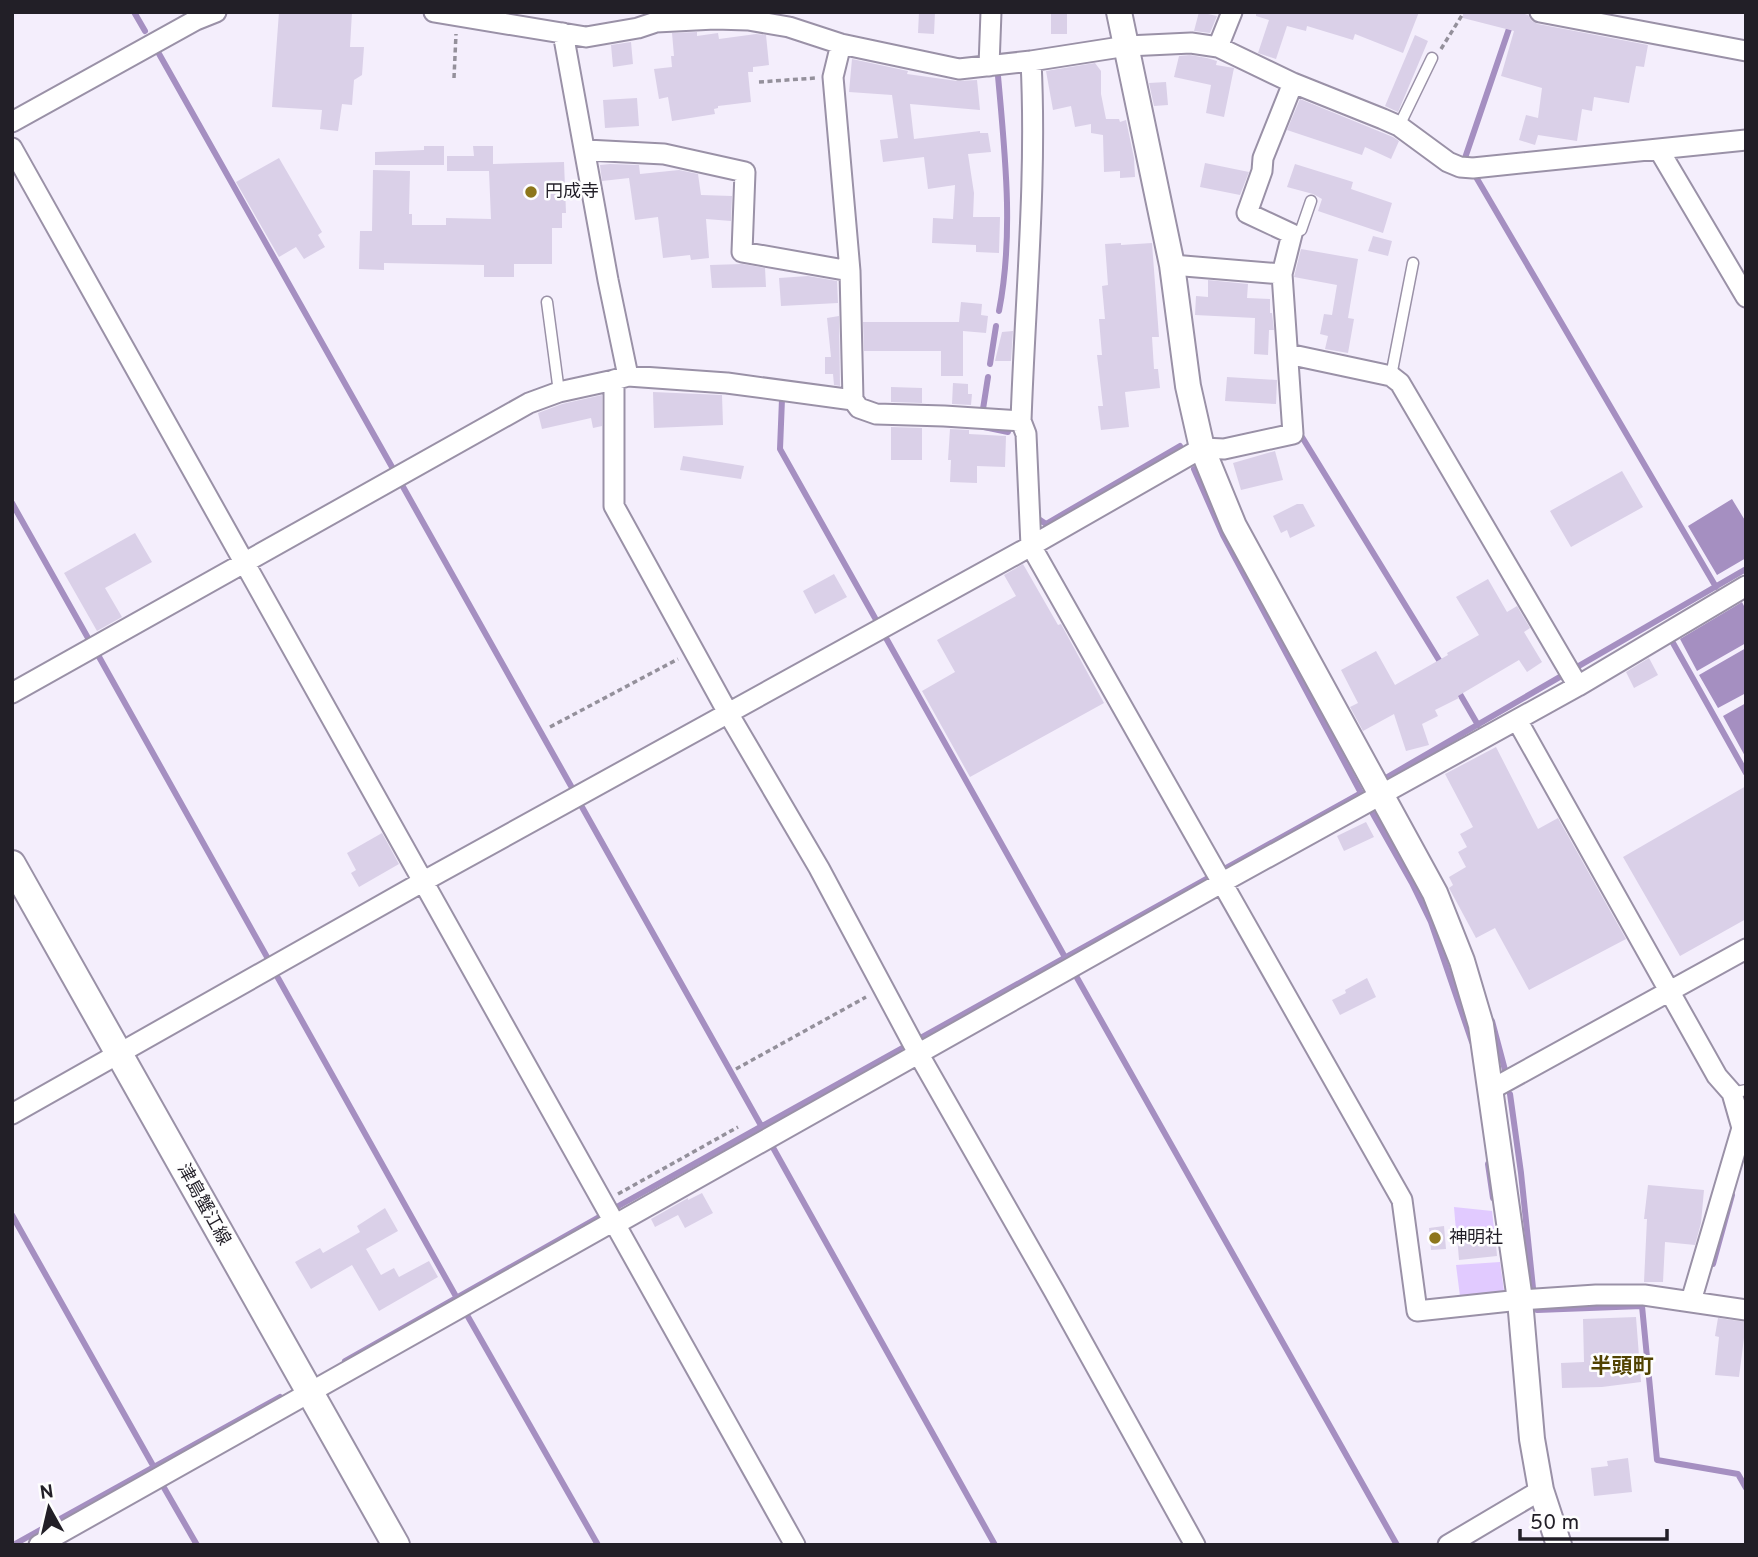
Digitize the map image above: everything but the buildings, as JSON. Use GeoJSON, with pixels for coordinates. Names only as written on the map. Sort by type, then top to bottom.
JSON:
{"type":"FeatureCollection","features":[{"type":"Feature","properties":{"kind":"main road","name":"津島蟹江線"},"geometry":{"type":"LineString","coordinates":[[12,864],[396,1545]]}},
{"type":"Feature","properties":{"kind":"street"},"geometry":{"type":"LineString","coordinates":[[12,122],[196,20],[216,12]]}},
{"type":"Feature","properties":{"kind":"street"},"geometry":{"type":"LineString","coordinates":[[434,12],[457,13],[586,37],[638,29],[657,17],[748,20],[789,27],[841,44],[959,69],[1127,46],[1191,43],[1218,47],[1399,126],[1448,162],[1460,167],[1473,168],[1746,140]]}},
{"type":"Feature","properties":{"kind":"street"},"geometry":{"type":"LineString","coordinates":[[989,66],[991,12]]}},
{"type":"Feature","properties":{"kind":"street"},"geometry":{"type":"LineString","coordinates":[[1119,12],[1172,265],[1188,386],[1202,448],[1234,526],[1435,893],[1462,961],[1481,1025],[1520,1300],[1532,1439],[1541,1490],[1559,1545]]}},
{"type":"Feature","properties":{"kind":"street"},"geometry":{"type":"LineString","coordinates":[[1218,47],[1232,12]]}},
{"type":"Feature","properties":{"kind":"street"},"geometry":{"type":"LineString","coordinates":[[1540,12],[1746,51]]}},
{"type":"Feature","properties":{"kind":"street"},"geometry":{"type":"LineString","coordinates":[[563,33],[608,280],[621,378],[614,506],[728,713],[819,868],[882,989],[1195,1545]]}},
{"type":"Feature","properties":{"kind":"street"},"geometry":{"type":"LineString","coordinates":[[841,44],[833,77],[850,271],[853,400],[859,408],[876,414],[1021,421]]}},
{"type":"Feature","properties":{"kind":"street"},"geometry":{"type":"LineString","coordinates":[[1031,61],[1034,108],[1021,421],[1026,434],[1031,546],[1402,1200],[1417,1311],[1596,1295],[1644,1295],[1746,1310]]}},
{"type":"Feature","properties":{"kind":"street"},"geometry":{"type":"LineString","coordinates":[[12,1114],[424,881],[1031,546],[1202,448],[1224,449],[1293,434],[1282,274],[1292,234],[1247,213],[1262,172],[1263,158],[1293,82]]}},
{"type":"Feature","properties":{"kind":"street"},"geometry":{"type":"LineString","coordinates":[[12,148],[795,1545]]}},
{"type":"Feature","properties":{"kind":"street"},"geometry":{"type":"LineString","coordinates":[[586,150],[664,154],[745,172],[742,251],[850,271]]}},
{"type":"Feature","properties":{"kind":"street"},"geometry":{"type":"LineString","coordinates":[[1659,150],[1746,297]]}},
{"type":"Feature","properties":{"kind":"street"},"geometry":{"type":"LineString","coordinates":[[1172,265],[1282,274]]}},
{"type":"Feature","properties":{"kind":"street"},"geometry":{"type":"LineString","coordinates":[[1288,354],[1391,376],[1400,383],[1572,677]]}},
{"type":"Feature","properties":{"kind":"street"},"geometry":{"type":"LineString","coordinates":[[12,693],[529,403],[559,392],[621,378],[727,383],[853,400]]}},
{"type":"Feature","properties":{"kind":"street"},"geometry":{"type":"LineString","coordinates":[[39,1545],[309,1393],[610,1214],[1218,875],[1381,796],[1517,720],[1572,677],[1746,586]]}},
{"type":"Feature","properties":{"kind":"street"},"geometry":{"type":"LineString","coordinates":[[1517,720],[1717,1076],[1739,1092],[1741,1128],[1691,1301]]}},
{"type":"Feature","properties":{"kind":"street"},"geometry":{"type":"LineString","coordinates":[[1492,1089],[1746,949]]}},
{"type":"Feature","properties":{"kind":"street"},"geometry":{"type":"LineString","coordinates":[[1448,1545],[1541,1490]]}},
{"type":"Feature","properties":{"kind":"lane"},"geometry":{"type":"LineString","coordinates":[[1399,126],[1432,58]]}},
{"type":"Feature","properties":{"kind":"lane"},"geometry":{"type":"LineString","coordinates":[[1292,234],[1301,230],[1311,201]]}},
{"type":"Feature","properties":{"kind":"lane"},"geometry":{"type":"LineString","coordinates":[[1391,376],[1413,264]]}},
{"type":"Feature","properties":{"kind":"lane"},"geometry":{"type":"LineString","coordinates":[[547,302],[559,392]]}},
{"type":"Feature","properties":{"kind":"path"},"geometry":{"type":"LineString","coordinates":[[1432,58],[1436,56],[1464,12]]}},
{"type":"Feature","properties":{"kind":"path"},"geometry":{"type":"LineString","coordinates":[[454,78],[457,13]]}},
{"type":"Feature","properties":{"kind":"path"},"geometry":{"type":"LineString","coordinates":[[759,82],[833,77]]}},
{"type":"Feature","properties":{"kind":"path"},"geometry":{"type":"LineString","coordinates":[[550,727],[694,651]]}},
{"type":"Feature","properties":{"kind":"path"},"geometry":{"type":"LineString","coordinates":[[736,1069],[882,989]]}},
{"type":"Feature","properties":{"kind":"path"},"geometry":{"type":"LineString","coordinates":[[610,1214],[738,1127]]}},
{"type":"Feature","properties":{"kind":"shaded area"},"geometry":{"type":"Polygon","coordinates":[[[1732,499],[1746,522],[1746,558],[1717,575],[1688,526],[1732,499]]]}},
{"type":"Feature","properties":{"kind":"shaded area"},"geometry":{"type":"Polygon","coordinates":[[[1742,602],[1746,610],[1746,643],[1697,671],[1680,639],[1742,602]]]}},
{"type":"Feature","properties":{"kind":"shaded area"},"geometry":{"type":"Polygon","coordinates":[[[1746,648],[1746,693],[1718,708],[1699,675],[1746,648]]]}},
{"type":"Feature","properties":{"kind":"shaded area"},"geometry":{"type":"Polygon","coordinates":[[[1746,703],[1746,758],[1723,716],[1746,703]]]}},
{"type":"Feature","properties":{"kind":"shaded area"},"geometry":{"type":"Polygon","coordinates":[[[1454,1207],[1492,1211],[1494,1229],[1456,1231],[1454,1207]]]}},
{"type":"Feature","properties":{"kind":"shaded area"},"geometry":{"type":"Polygon","coordinates":[[[1500,1262],[1504,1291],[1460,1296],[1456,1265],[1500,1262]]]}},
{"type":"Feature","properties":{"kind":"waterway"},"geometry":{"type":"LineString","coordinates":[[134,12],[145,31]]}},
{"type":"Feature","properties":{"kind":"waterway"},"geometry":{"type":"LineString","coordinates":[[1465,158],[1511,23]]}},
{"type":"Feature","properties":{"kind":"waterway"},"geometry":{"type":"LineString","coordinates":[[158,52],[392,467]]}},
{"type":"Feature","properties":{"kind":"waterway"},"geometry":{"type":"LineString","coordinates":[[998,76],[1007,223],[1004,282],[999,311]]}},
{"type":"Feature","properties":{"kind":"waterway"},"geometry":{"type":"LineString","coordinates":[[1476,177],[1716,587]]}},
{"type":"Feature","properties":{"kind":"waterway"},"geometry":{"type":"LineString","coordinates":[[990,364],[996,326]]}},
{"type":"Feature","properties":{"kind":"waterway"},"geometry":{"type":"LineString","coordinates":[[983,409],[988,377]]}},
{"type":"Feature","properties":{"kind":"waterway"},"geometry":{"type":"LineString","coordinates":[[782,399],[780,449],[875,618]]}},
{"type":"Feature","properties":{"kind":"waterway"},"geometry":{"type":"LineString","coordinates":[[984,427],[1008,432]]}},
{"type":"Feature","properties":{"kind":"waterway"},"geometry":{"type":"LineString","coordinates":[[1302,437],[1442,665]]}},
{"type":"Feature","properties":{"kind":"waterway"},"geometry":{"type":"LineString","coordinates":[[1037,513],[1037,518],[1046,524],[1180,446]]}},
{"type":"Feature","properties":{"kind":"waterway"},"geometry":{"type":"LineString","coordinates":[[345,1361],[1361,793],[1223,535],[1194,469]]}},
{"type":"Feature","properties":{"kind":"waterway"},"geometry":{"type":"LineString","coordinates":[[402,485],[571,786]]}},
{"type":"Feature","properties":{"kind":"waterway"},"geometry":{"type":"LineString","coordinates":[[12,503],[88,638]]}},
{"type":"Feature","properties":{"kind":"waterway"},"geometry":{"type":"LineString","coordinates":[[1384,779],[1746,569]]}},
{"type":"Feature","properties":{"kind":"waterway"},"geometry":{"type":"LineString","coordinates":[[886,638],[1066,959]]}},
{"type":"Feature","properties":{"kind":"waterway"},"geometry":{"type":"LineString","coordinates":[[1673,643],[1746,773]]}},
{"type":"Feature","properties":{"kind":"waterway"},"geometry":{"type":"LineString","coordinates":[[98,655],[267,957]]}},
{"type":"Feature","properties":{"kind":"waterway"},"geometry":{"type":"LineString","coordinates":[[1457,689],[1478,725]]}},
{"type":"Feature","properties":{"kind":"waterway"},"geometry":{"type":"LineString","coordinates":[[582,807],[763,1129]]}},
{"type":"Feature","properties":{"kind":"waterway"},"geometry":{"type":"LineString","coordinates":[[1373,814],[1431,922],[1472,1042]]}},
{"type":"Feature","properties":{"kind":"waterway"},"geometry":{"type":"LineString","coordinates":[[1076,976],[1397,1545]]}},
{"type":"Feature","properties":{"kind":"waterway"},"geometry":{"type":"LineString","coordinates":[[278,978],[458,1300]]}},
{"type":"Feature","properties":{"kind":"waterway"},"geometry":{"type":"LineString","coordinates":[[1492,1021],[1505,1070]]}},
{"type":"Feature","properties":{"kind":"waterway"},"geometry":{"type":"LineString","coordinates":[[1510,1094],[1533,1288]]}},
{"type":"Feature","properties":{"kind":"waterway"},"geometry":{"type":"LineString","coordinates":[[771,1144],[995,1545]]}},
{"type":"Feature","properties":{"kind":"waterway"},"geometry":{"type":"LineString","coordinates":[[1488,1164],[1493,1198]]}},
{"type":"Feature","properties":{"kind":"waterway"},"geometry":{"type":"LineString","coordinates":[[1713,1264],[1732,1195]]}},
{"type":"Feature","properties":{"kind":"waterway"},"geometry":{"type":"LineString","coordinates":[[12,1215],[155,1469]]}},
{"type":"Feature","properties":{"kind":"waterway"},"geometry":{"type":"LineString","coordinates":[[1537,1310],[1642,1306],[1657,1460],[1738,1474],[1746,1488]]}},
{"type":"Feature","properties":{"kind":"waterway"},"geometry":{"type":"LineString","coordinates":[[467,1315],[598,1545]]}},
{"type":"Feature","properties":{"kind":"waterway"},"geometry":{"type":"LineString","coordinates":[[15,1544],[280,1397]]}},
{"type":"Feature","properties":{"kind":"waterway"},"geometry":{"type":"LineString","coordinates":[[163,1486],[197,1545]]}},
{"type":"Feature","properties":{"kind":"place","name":"円成寺"},"geometry":{"type":"Point","coordinates":[531,192]}},
{"type":"Feature","properties":{"kind":"place","name":"神明社"},"geometry":{"type":"Point","coordinates":[1435,1238]}},
{"type":"Feature","properties":{"kind":"district","name":"半頭町"},"geometry":{"type":"Point","coordinates":[1622,1367]}}]}
